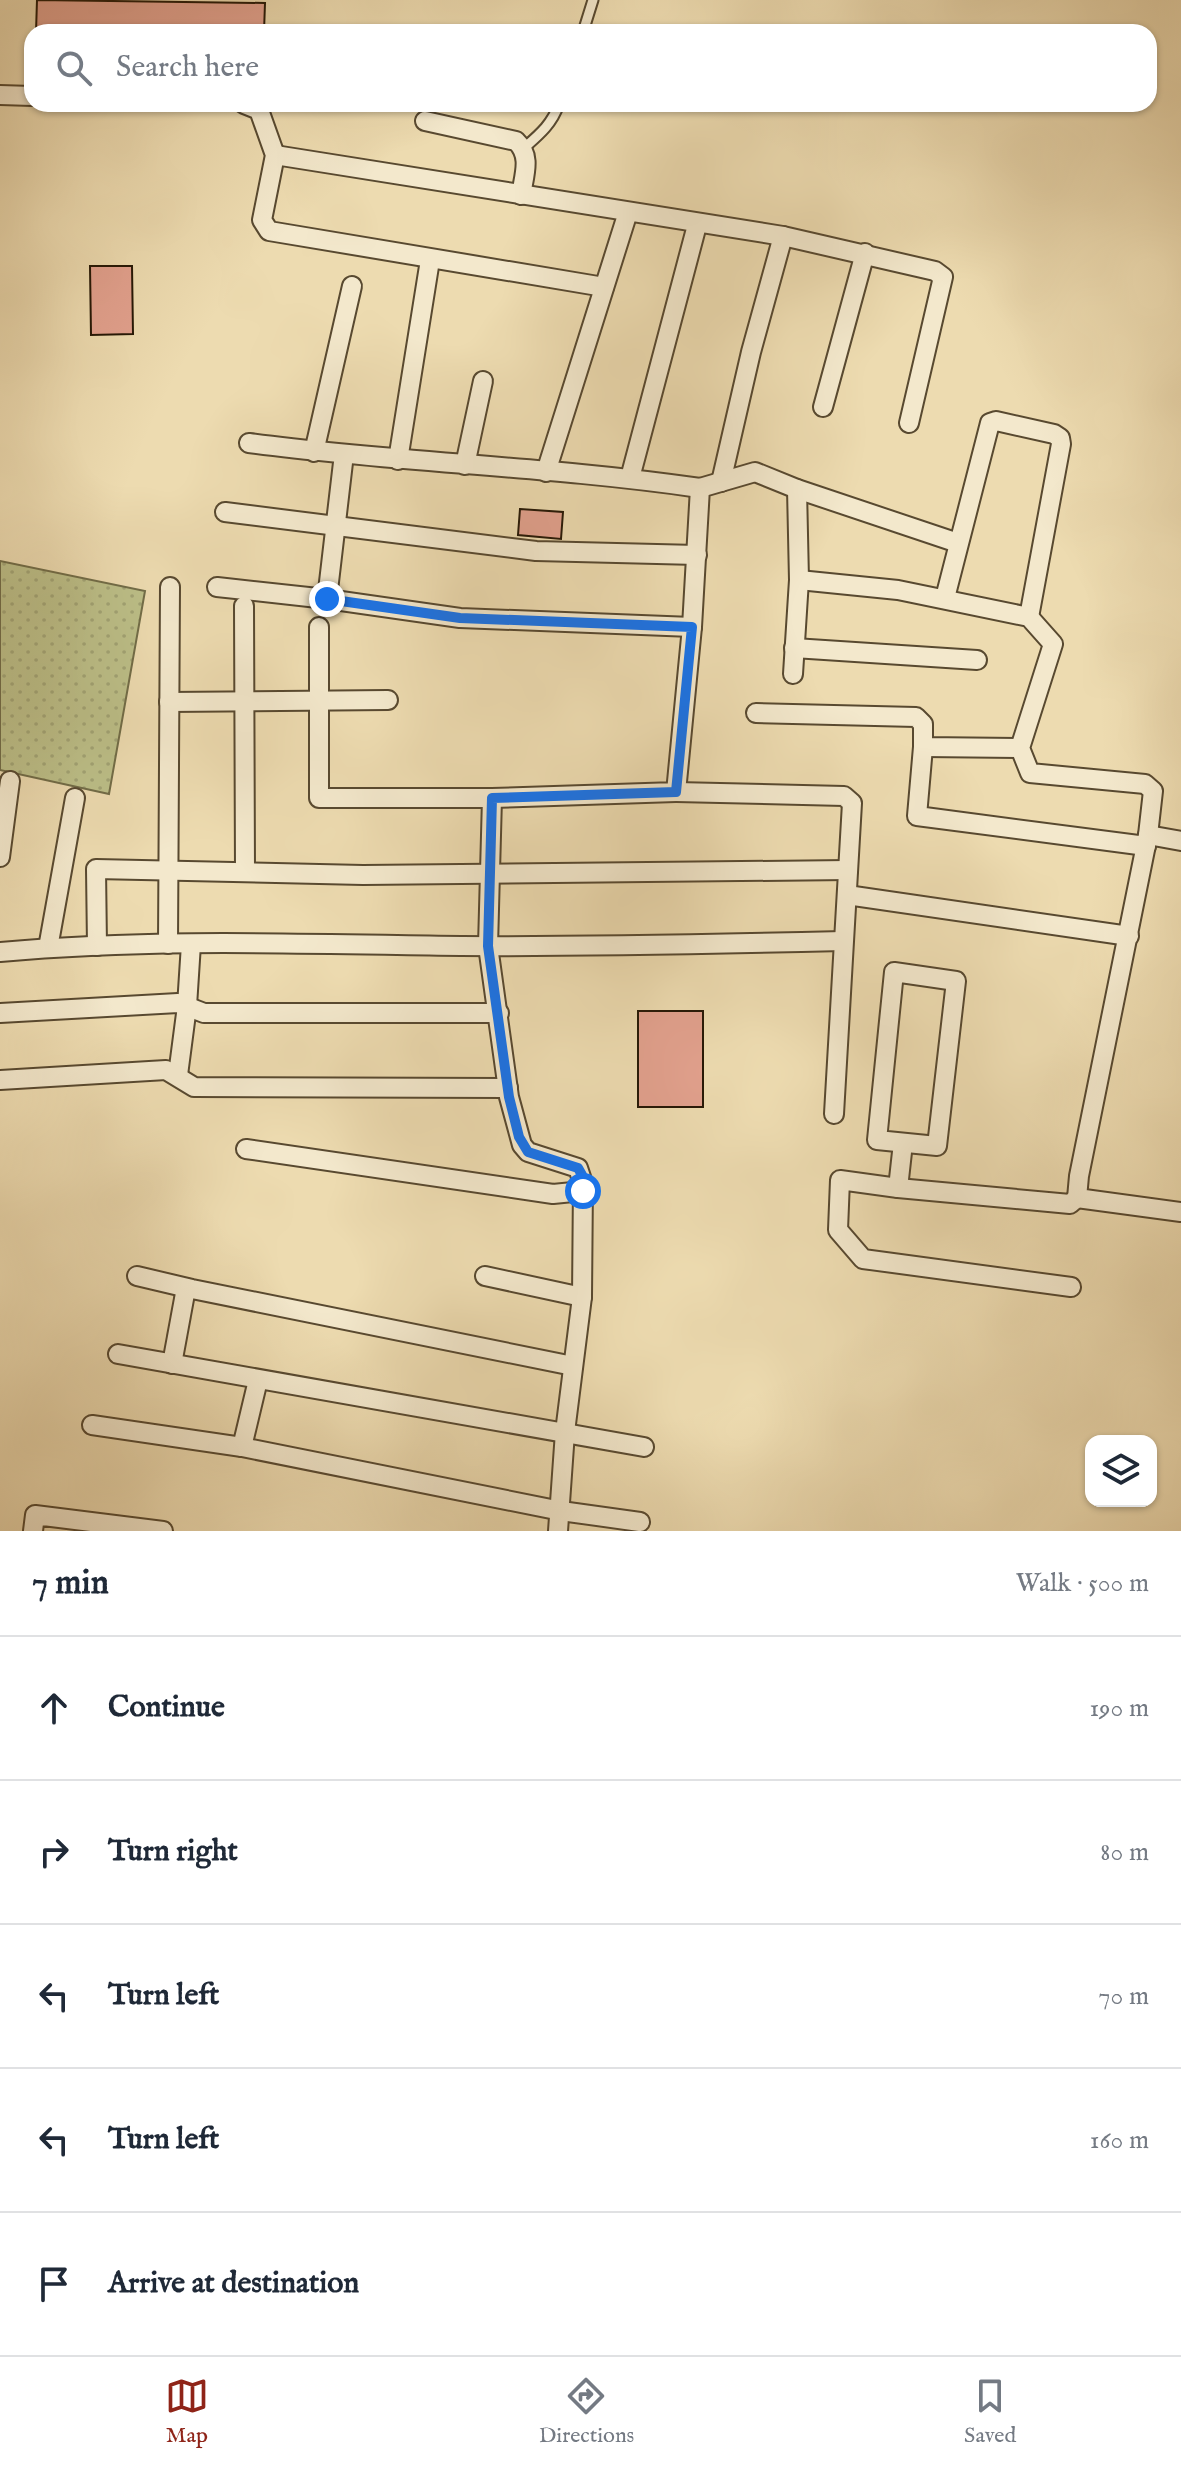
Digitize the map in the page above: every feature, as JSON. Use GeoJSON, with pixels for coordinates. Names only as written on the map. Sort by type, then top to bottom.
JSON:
{"type":"FeatureCollection","features":[{"type":"Feature","properties":{"kind":"street"},"geometry":{"type":"LineString","coordinates":[[0,95],[24,96]]}},
{"type":"Feature","properties":{"kind":"street"},"geometry":{"type":"LineString","coordinates":[[260,112],[275,155],[262,220],[269,231],[604,287]]}},
{"type":"Feature","properties":{"kind":"street"},"geometry":{"type":"LineString","coordinates":[[425,121],[516,141],[524,148],[527,157],[521,195]]}},
{"type":"Feature","properties":{"kind":"street"},"geometry":{"type":"LineString","coordinates":[[275,155],[697,225],[783,236],[935,271],[943,277],[909,423]]}},
{"type":"Feature","properties":{"kind":"street"},"geometry":{"type":"LineString","coordinates":[[546,472],[628,212]]}},
{"type":"Feature","properties":{"kind":"street"},"geometry":{"type":"LineString","coordinates":[[630,478],[697,225]]}},
{"type":"Feature","properties":{"kind":"street"},"geometry":{"type":"LineString","coordinates":[[721,482],[751,352],[783,236]]}},
{"type":"Feature","properties":{"kind":"street"},"geometry":{"type":"LineString","coordinates":[[823,407],[865,253]]}},
{"type":"Feature","properties":{"kind":"street"},"geometry":{"type":"LineString","coordinates":[[398,460],[430,260]]}},
{"type":"Feature","properties":{"kind":"street"},"geometry":{"type":"LineString","coordinates":[[314,452],[352,286]]}},
{"type":"Feature","properties":{"kind":"street"},"geometry":{"type":"LineString","coordinates":[[465,465],[483,381]]}},
{"type":"Feature","properties":{"kind":"street"},"geometry":{"type":"LineString","coordinates":[[945,598],[990,423],[996,421],[1054,434],[1060,438],[1061,444],[1029,617]]}},
{"type":"Feature","properties":{"kind":"street"},"geometry":{"type":"LineString","coordinates":[[249,443],[398,460],[630,478],[700,488],[755,472],[958,543]]}},
{"type":"Feature","properties":{"kind":"street"},"geometry":{"type":"LineString","coordinates":[[327,599],[344,454]]}},
{"type":"Feature","properties":{"kind":"street"},"geometry":{"type":"LineString","coordinates":[[676,792],[692,627],[700,488]]}},
{"type":"Feature","properties":{"kind":"street"},"geometry":{"type":"LineString","coordinates":[[793,674],[799,580],[797,489]]}},
{"type":"Feature","properties":{"kind":"street"},"geometry":{"type":"LineString","coordinates":[[225,512],[536,551],[697,555]]}},
{"type":"Feature","properties":{"kind":"street"},"geometry":{"type":"LineString","coordinates":[[799,580],[898,590],[1029,617],[1053,644],[1020,748],[1030,773],[1145,784],[1153,791],[1147,840],[1077,1198],[1070,1204],[840,1180],[838,1230],[863,1259],[1071,1287]]}},
{"type":"Feature","properties":{"kind":"street"},"geometry":{"type":"LineString","coordinates":[[168,944],[170,587]]}},
{"type":"Feature","properties":{"kind":"street"},"geometry":{"type":"LineString","coordinates":[[217,587],[460,618],[692,627]]}},
{"type":"Feature","properties":{"kind":"street"},"geometry":{"type":"LineString","coordinates":[[244,606],[245,871]]}},
{"type":"Feature","properties":{"kind":"street"},"geometry":{"type":"LineString","coordinates":[[319,627],[319,798],[492,798],[676,792],[844,796],[852,803],[834,1114]]}},
{"type":"Feature","properties":{"kind":"street"},"geometry":{"type":"LineString","coordinates":[[794,648],[977,660]]}},
{"type":"Feature","properties":{"kind":"street"},"geometry":{"type":"LineString","coordinates":[[169,702],[388,700]]}},
{"type":"Feature","properties":{"kind":"street"},"geometry":{"type":"LineString","coordinates":[[756,713],[916,717],[923,724],[917,816],[1181,841]]}},
{"type":"Feature","properties":{"kind":"street"},"geometry":{"type":"LineString","coordinates":[[923,747],[1020,748]]}},
{"type":"Feature","properties":{"kind":"street"},"geometry":{"type":"LineString","coordinates":[[0,857],[10,781]]}},
{"type":"Feature","properties":{"kind":"street"},"geometry":{"type":"LineString","coordinates":[[48,948],[75,798]]}},
{"type":"Feature","properties":{"kind":"street"},"geometry":{"type":"LineString","coordinates":[[492,798],[488,946],[508,1088],[522,1145],[528,1152],[578,1168],[582,1175],[582,1297],[565,1432],[558,1531]]}},
{"type":"Feature","properties":{"kind":"street"},"geometry":{"type":"LineString","coordinates":[[97,946],[96,869],[363,875],[848,870]]}},
{"type":"Feature","properties":{"kind":"street"},"geometry":{"type":"LineString","coordinates":[[847,895],[1129,936]]}},
{"type":"Feature","properties":{"kind":"street"},"geometry":{"type":"LineString","coordinates":[[0,952],[168,944],[488,946],[843,941]]}},
{"type":"Feature","properties":{"kind":"street"},"geometry":{"type":"LineString","coordinates":[[178,1075],[191,944]]}},
{"type":"Feature","properties":{"kind":"street"},"geometry":{"type":"LineString","coordinates":[[894,972],[956,981],[937,1146],[903,1143],[877,1140],[894,972]]}},
{"type":"Feature","properties":{"kind":"street"},"geometry":{"type":"LineString","coordinates":[[0,1013],[178,1003],[204,1013],[499,1013]]}},
{"type":"Feature","properties":{"kind":"street"},"geometry":{"type":"LineString","coordinates":[[0,1080],[166,1070],[194,1087],[508,1088]]}},
{"type":"Feature","properties":{"kind":"street"},"geometry":{"type":"LineString","coordinates":[[898,1188],[903,1143]]}},
{"type":"Feature","properties":{"kind":"street"},"geometry":{"type":"LineString","coordinates":[[246,1149],[553,1194],[583,1191]]}},
{"type":"Feature","properties":{"kind":"street"},"geometry":{"type":"LineString","coordinates":[[1077,1198],[1181,1212]]}},
{"type":"Feature","properties":{"kind":"street"},"geometry":{"type":"LineString","coordinates":[[137,1276],[573,1366]]}},
{"type":"Feature","properties":{"kind":"street"},"geometry":{"type":"LineString","coordinates":[[485,1276],[582,1297]]}},
{"type":"Feature","properties":{"kind":"street"},"geometry":{"type":"LineString","coordinates":[[172,1364],[186,1288]]}},
{"type":"Feature","properties":{"kind":"street"},"geometry":{"type":"LineString","coordinates":[[118,1354],[644,1447]]}},
{"type":"Feature","properties":{"kind":"street"},"geometry":{"type":"LineString","coordinates":[[242,1447],[258,1380]]}},
{"type":"Feature","properties":{"kind":"street"},"geometry":{"type":"LineString","coordinates":[[92,1425],[242,1447],[561,1511],[640,1522]]}},
{"type":"Feature","properties":{"kind":"street"},"geometry":{"type":"LineString","coordinates":[[33,1531],[35,1515],[110,1528],[163,1531]]}},
{"type":"Feature","properties":{"kind":"lane"},"geometry":{"type":"LineString","coordinates":[[586,24],[593,0]]}},
{"type":"Feature","properties":{"kind":"lane"},"geometry":{"type":"LineString","coordinates":[[524,148],[547,128],[556,112]]}},
{"type":"Feature","properties":{"kind":"green space"},"geometry":{"type":"Polygon","coordinates":[[[0,561],[145,591],[109,794],[0,770],[0,561]]]}},
{"type":"Feature","properties":{"kind":"building"},"geometry":{"type":"Polygon","coordinates":[[[37,0],[265,3],[264,24],[36,24],[37,0]]]}},
{"type":"Feature","properties":{"kind":"building"},"geometry":{"type":"Polygon","coordinates":[[[90,266],[132,266],[133,334],[91,335],[90,266]]]}},
{"type":"Feature","properties":{"kind":"building"},"geometry":{"type":"Polygon","coordinates":[[[520,509],[563,512],[561,539],[518,535],[520,509]]]}},
{"type":"Feature","properties":{"kind":"building"},"geometry":{"type":"Polygon","coordinates":[[[638,1011],[703,1011],[703,1107],[638,1107],[638,1011]]]}},
{"type":"Feature","properties":{"kind":"route"},"geometry":{"type":"LineString","coordinates":[[327,599],[460,618],[692,627],[676,792],[492,798],[488,946],[509,1097],[522,1145],[528,1152],[578,1168],[582,1175],[583,1191]]}}]}
